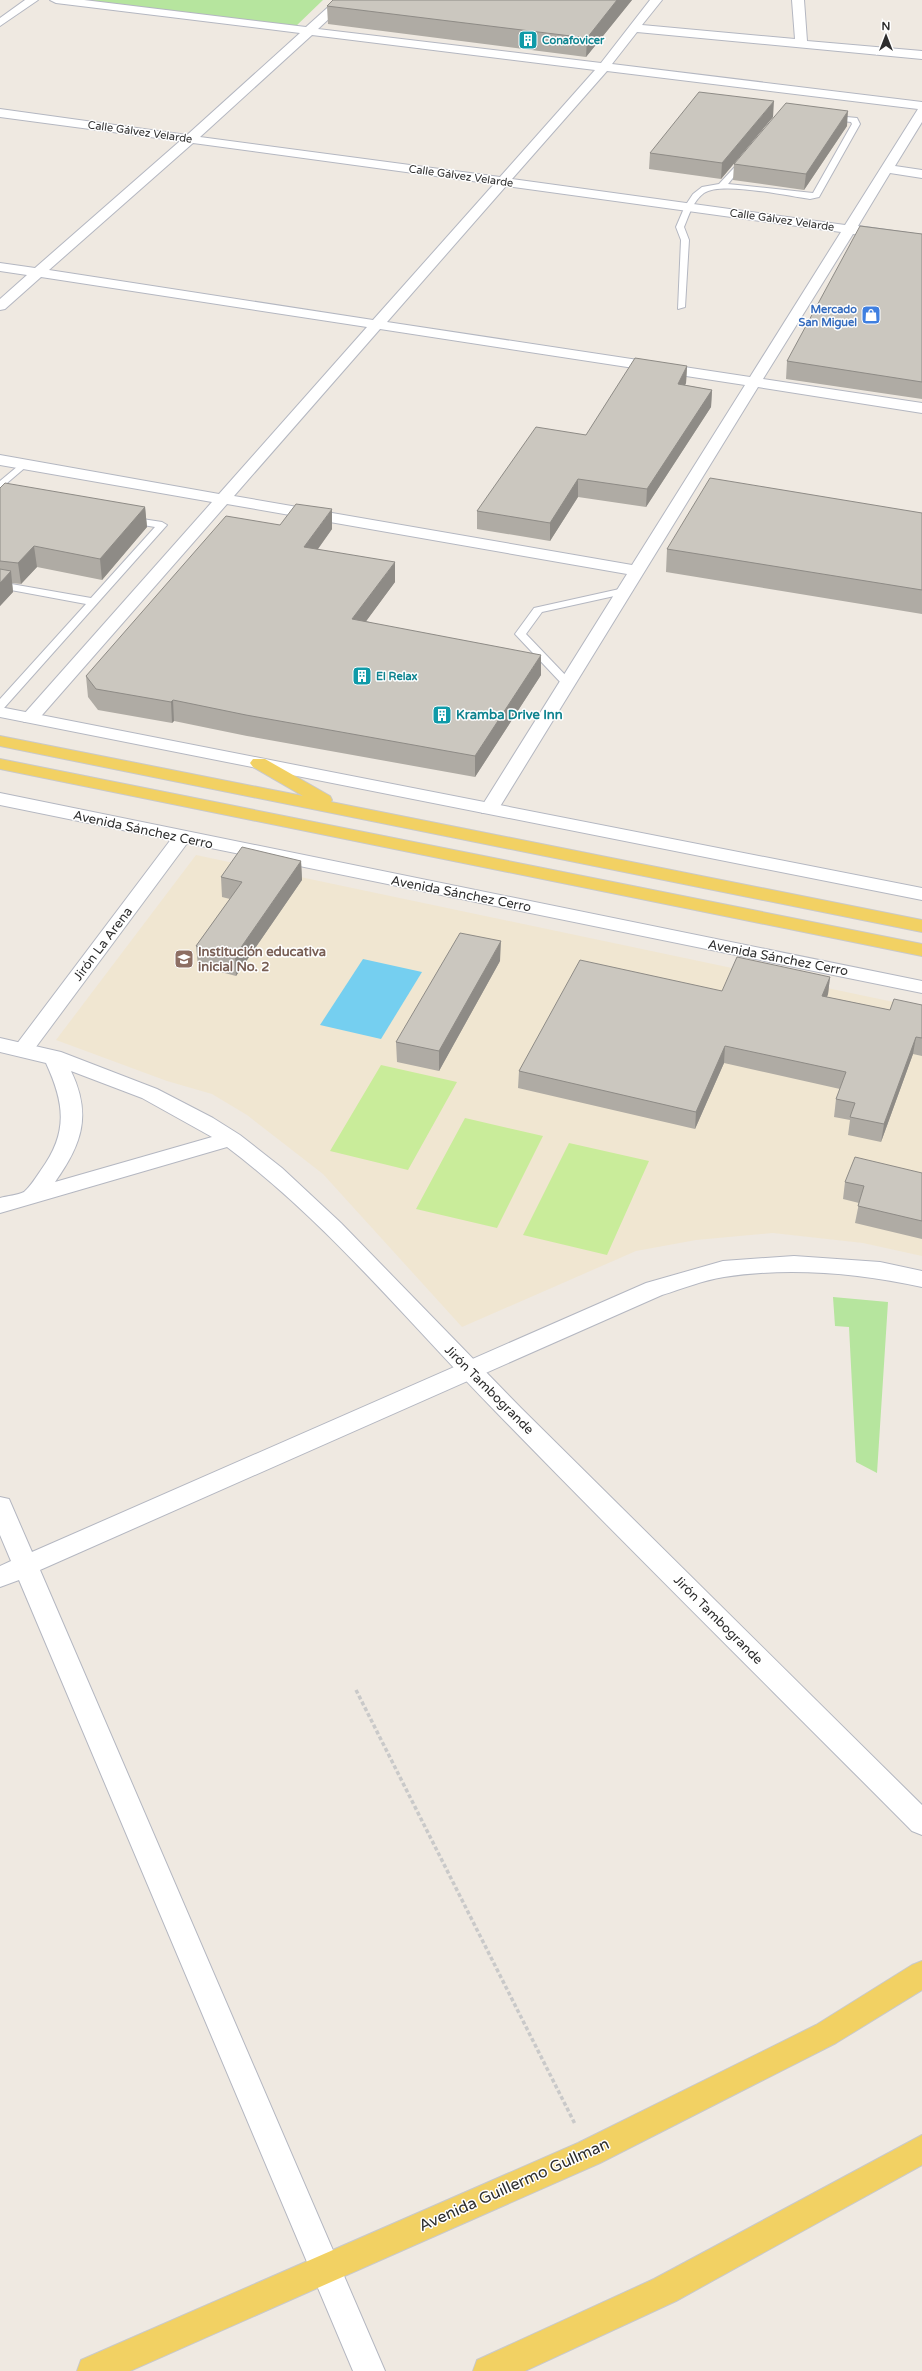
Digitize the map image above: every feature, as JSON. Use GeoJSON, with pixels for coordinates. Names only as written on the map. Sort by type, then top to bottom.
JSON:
{"type":"FeatureCollection","features":[{"type":"Feature","properties":{"kind":"main road"},"geometry":{"type":"LineString","coordinates":[[0,741],[922,926]]}},
{"type":"Feature","properties":{"kind":"main road"},"geometry":{"type":"LineString","coordinates":[[259,763],[340,810]]}},
{"type":"Feature","properties":{"kind":"main road"},"geometry":{"type":"LineString","coordinates":[[0,764],[922,950]]}},
{"type":"Feature","properties":{"kind":"main road","name":"Avenida Guillermo Gullman"},"geometry":{"type":"LineString","coordinates":[[93,2371],[589,2153],[826,2034],[922,1974]]}},
{"type":"Feature","properties":{"kind":"main road"},"geometry":{"type":"LineString","coordinates":[[489,2371],[665,2290],[922,2149]]}},
{"type":"Feature","properties":{"kind":"street"},"geometry":{"type":"LineString","coordinates":[[0,23],[32,0]]}},
{"type":"Feature","properties":{"kind":"street"},"geometry":{"type":"LineString","coordinates":[[56,0],[922,106]]}},
{"type":"Feature","properties":{"kind":"street"},"geometry":{"type":"LineString","coordinates":[[0,306],[190,139],[343,0]]}},
{"type":"Feature","properties":{"kind":"street"},"geometry":{"type":"LineString","coordinates":[[30,718],[604,67],[636,28],[656,0]]}},
{"type":"Feature","properties":{"kind":"street"},"geometry":{"type":"LineString","coordinates":[[798,0],[801,43]]}},
{"type":"Feature","properties":{"kind":"street"},"geometry":{"type":"LineString","coordinates":[[636,28],[922,54]]}},
{"type":"Feature","properties":{"kind":"street"},"geometry":{"type":"LineString","coordinates":[[488,808],[922,112]]}},
{"type":"Feature","properties":{"kind":"street","name":"Calle Gálvez Velarde"},"geometry":{"type":"LineString","coordinates":[[0,113],[922,239]]}},
{"type":"Feature","properties":{"kind":"street"},"geometry":{"type":"LineString","coordinates":[[887,169],[922,174]]}},
{"type":"Feature","properties":{"kind":"street"},"geometry":{"type":"LineString","coordinates":[[0,266],[922,408]]}},
{"type":"Feature","properties":{"kind":"street"},"geometry":{"type":"LineString","coordinates":[[0,460],[636,571]]}},
{"type":"Feature","properties":{"kind":"street"},"geometry":{"type":"LineString","coordinates":[[0,712],[922,894]]}},
{"type":"Feature","properties":{"kind":"street","name":"Avenida Sánchez Cerro"},"geometry":{"type":"LineString","coordinates":[[0,799],[182,838],[922,987]]}},
{"type":"Feature","properties":{"kind":"street","name":"Jirón La Arena"},"geometry":{"type":"LineString","coordinates":[[23,1050],[182,838]]}},
{"type":"Feature","properties":{"kind":"street","name":"Jirón Tambogrande"},"geometry":{"type":"LineString","coordinates":[[0,1045],[54,1057],[100,1072],[164,1100],[230,1139],[278,1175],[320,1214],[469,1371],[922,1823]]}},
{"type":"Feature","properties":{"kind":"street"},"geometry":{"type":"LineString","coordinates":[[32,1196],[56,1168],[66,1150],[72,1126],[72,1102],[66,1080],[54,1057]]}},
{"type":"Feature","properties":{"kind":"street"},"geometry":{"type":"LineString","coordinates":[[0,1206],[230,1139]]}},
{"type":"Feature","properties":{"kind":"street"},"geometry":{"type":"LineString","coordinates":[[0,1577],[26,1567],[654,1289],[723,1269],[794,1264],[880,1270],[922,1279]]}},
{"type":"Feature","properties":{"kind":"street"},"geometry":{"type":"LineString","coordinates":[[0,1506],[369,2371]]}},
{"type":"Feature","properties":{"kind":"lane"},"geometry":{"type":"LineString","coordinates":[[681,307],[685,240],[680,227],[687,207],[705,189],[722,185],[810,196],[816,195],[856,124],[854,120],[818,115]]}},
{"type":"Feature","properties":{"kind":"lane"},"geometry":{"type":"LineString","coordinates":[[722,185],[752,150]]}},
{"type":"Feature","properties":{"kind":"lane"},"geometry":{"type":"LineString","coordinates":[[0,486],[24,464]]}},
{"type":"Feature","properties":{"kind":"lane"},"geometry":{"type":"LineString","coordinates":[[0,706],[162,525],[116,517]]}},
{"type":"Feature","properties":{"kind":"lane"},"geometry":{"type":"LineString","coordinates":[[0,585],[94,602]]}},
{"type":"Feature","properties":{"kind":"lane"},"geometry":{"type":"LineString","coordinates":[[567,683],[520,634],[538,610],[624,591]]}},
{"type":"Feature","properties":{"kind":"path"},"geometry":{"type":"LineString","coordinates":[[356,1690],[589,2153]]}},
{"type":"Feature","properties":{"kind":"shaded area"},"geometry":{"type":"Polygon","coordinates":[[[196,855],[922,1008],[922,1256],[863,1243],[773,1233],[696,1240],[636,1251],[462,1327],[323,1174],[247,1115],[212,1094],[167,1081],[56,1040],[196,855]]]}},
{"type":"Feature","properties":{"kind":"green space"},"geometry":{"type":"Polygon","coordinates":[[[71,0],[323,0],[295,27],[71,0]]]}},
{"type":"Feature","properties":{"kind":"green space"},"geometry":{"type":"Polygon","coordinates":[[[381,1065],[457,1082],[408,1170],[330,1151],[381,1065]]]}},
{"type":"Feature","properties":{"kind":"green space"},"geometry":{"type":"Polygon","coordinates":[[[465,1118],[543,1136],[497,1228],[416,1209],[465,1118]]]}},
{"type":"Feature","properties":{"kind":"green space"},"geometry":{"type":"Polygon","coordinates":[[[569,1143],[649,1161],[607,1255],[523,1235],[569,1143]]]}},
{"type":"Feature","properties":{"kind":"green space"},"geometry":{"type":"Polygon","coordinates":[[[833,1297],[888,1302],[877,1473],[856,1462],[849,1327],[835,1326],[833,1297]]]}},
{"type":"Feature","properties":{"kind":"water"},"geometry":{"type":"Polygon","coordinates":[[[363,959],[422,972],[381,1039],[320,1025],[363,959]]]}},
{"type":"Feature","properties":{"kind":"building"},"geometry":{"type":"Polygon","coordinates":[[[333,0],[617,0],[587,38],[327,6],[333,0]]]}},
{"type":"Feature","properties":{"kind":"building"},"geometry":{"type":"Polygon","coordinates":[[[699,92],[774,101],[722,163],[650,153],[699,92]]]}},
{"type":"Feature","properties":{"kind":"building"},"geometry":{"type":"Polygon","coordinates":[[[786,103],[848,111],[806,174],[734,164],[786,103]]]}},
{"type":"Feature","properties":{"kind":"building","name":"Mercado San Miguel"},"geometry":{"type":"Polygon","coordinates":[[[860,226],[922,234],[922,382],[787,361],[860,226]]]}},
{"type":"Feature","properties":{"kind":"building"},"geometry":{"type":"Polygon","coordinates":[[[635,358],[687,366],[678,384],[712,390],[647,489],[578,479],[550,523],[477,511],[536,427],[586,435],[635,358]]]}},
{"type":"Feature","properties":{"kind":"building"},"geometry":{"type":"Polygon","coordinates":[[[710,478],[922,513],[922,590],[667,549],[710,478]]]}},
{"type":"Feature","properties":{"kind":"building"},"geometry":{"type":"Polygon","coordinates":[[[5,483],[145,507],[100,559],[34,546],[18,563],[0,561],[0,488],[5,483]]]}},
{"type":"Feature","properties":{"kind":"building"},"geometry":{"type":"Polygon","coordinates":[[[296,504],[332,509],[304,547],[395,562],[352,619],[541,655],[475,756],[246,715],[173,700],[171,702],[96,689],[86,676],[226,516],[280,525],[296,504]]]}},
{"type":"Feature","properties":{"kind":"building"},"geometry":{"type":"Polygon","coordinates":[[[0,569],[11,571],[0,583],[0,569]]]}},
{"type":"Feature","properties":{"kind":"building"},"geometry":{"type":"Polygon","coordinates":[[[242,847],[301,861],[235,956],[196,946],[242,882],[221,877],[242,847]]]}},
{"type":"Feature","properties":{"kind":"building"},"geometry":{"type":"Polygon","coordinates":[[[460,933],[501,941],[439,1051],[396,1042],[460,933]]]}},
{"type":"Feature","properties":{"kind":"building"},"geometry":{"type":"Polygon","coordinates":[[[737,957],[830,977],[822,996],[890,1010],[894,999],[922,1005],[922,1038],[916,1037],[884,1124],[850,1117],[855,1103],[836,1099],[846,1072],[725,1046],[696,1112],[519,1071],[580,960],[722,991],[737,957]]]}},
{"type":"Feature","properties":{"kind":"building"},"geometry":{"type":"Polygon","coordinates":[[[855,1157],[922,1173],[922,1221],[858,1206],[864,1186],[845,1182],[855,1157]]]}},
{"type":"Feature","properties":{"kind":"place","name":"Conafovicer"},"geometry":{"type":"Point","coordinates":[528,40]}},
{"type":"Feature","properties":{"kind":"place","name":"Mercado San Miguel"},"geometry":{"type":"Point","coordinates":[871,315]}},
{"type":"Feature","properties":{"kind":"place","name":"El Relax"},"geometry":{"type":"Point","coordinates":[362,676]}},
{"type":"Feature","properties":{"kind":"place","name":"Kramba Drive Inn"},"geometry":{"type":"Point","coordinates":[442,715]}},
{"type":"Feature","properties":{"kind":"place","name":"Institución educativa inicial No. 2"},"geometry":{"type":"Point","coordinates":[184,959]}}]}
